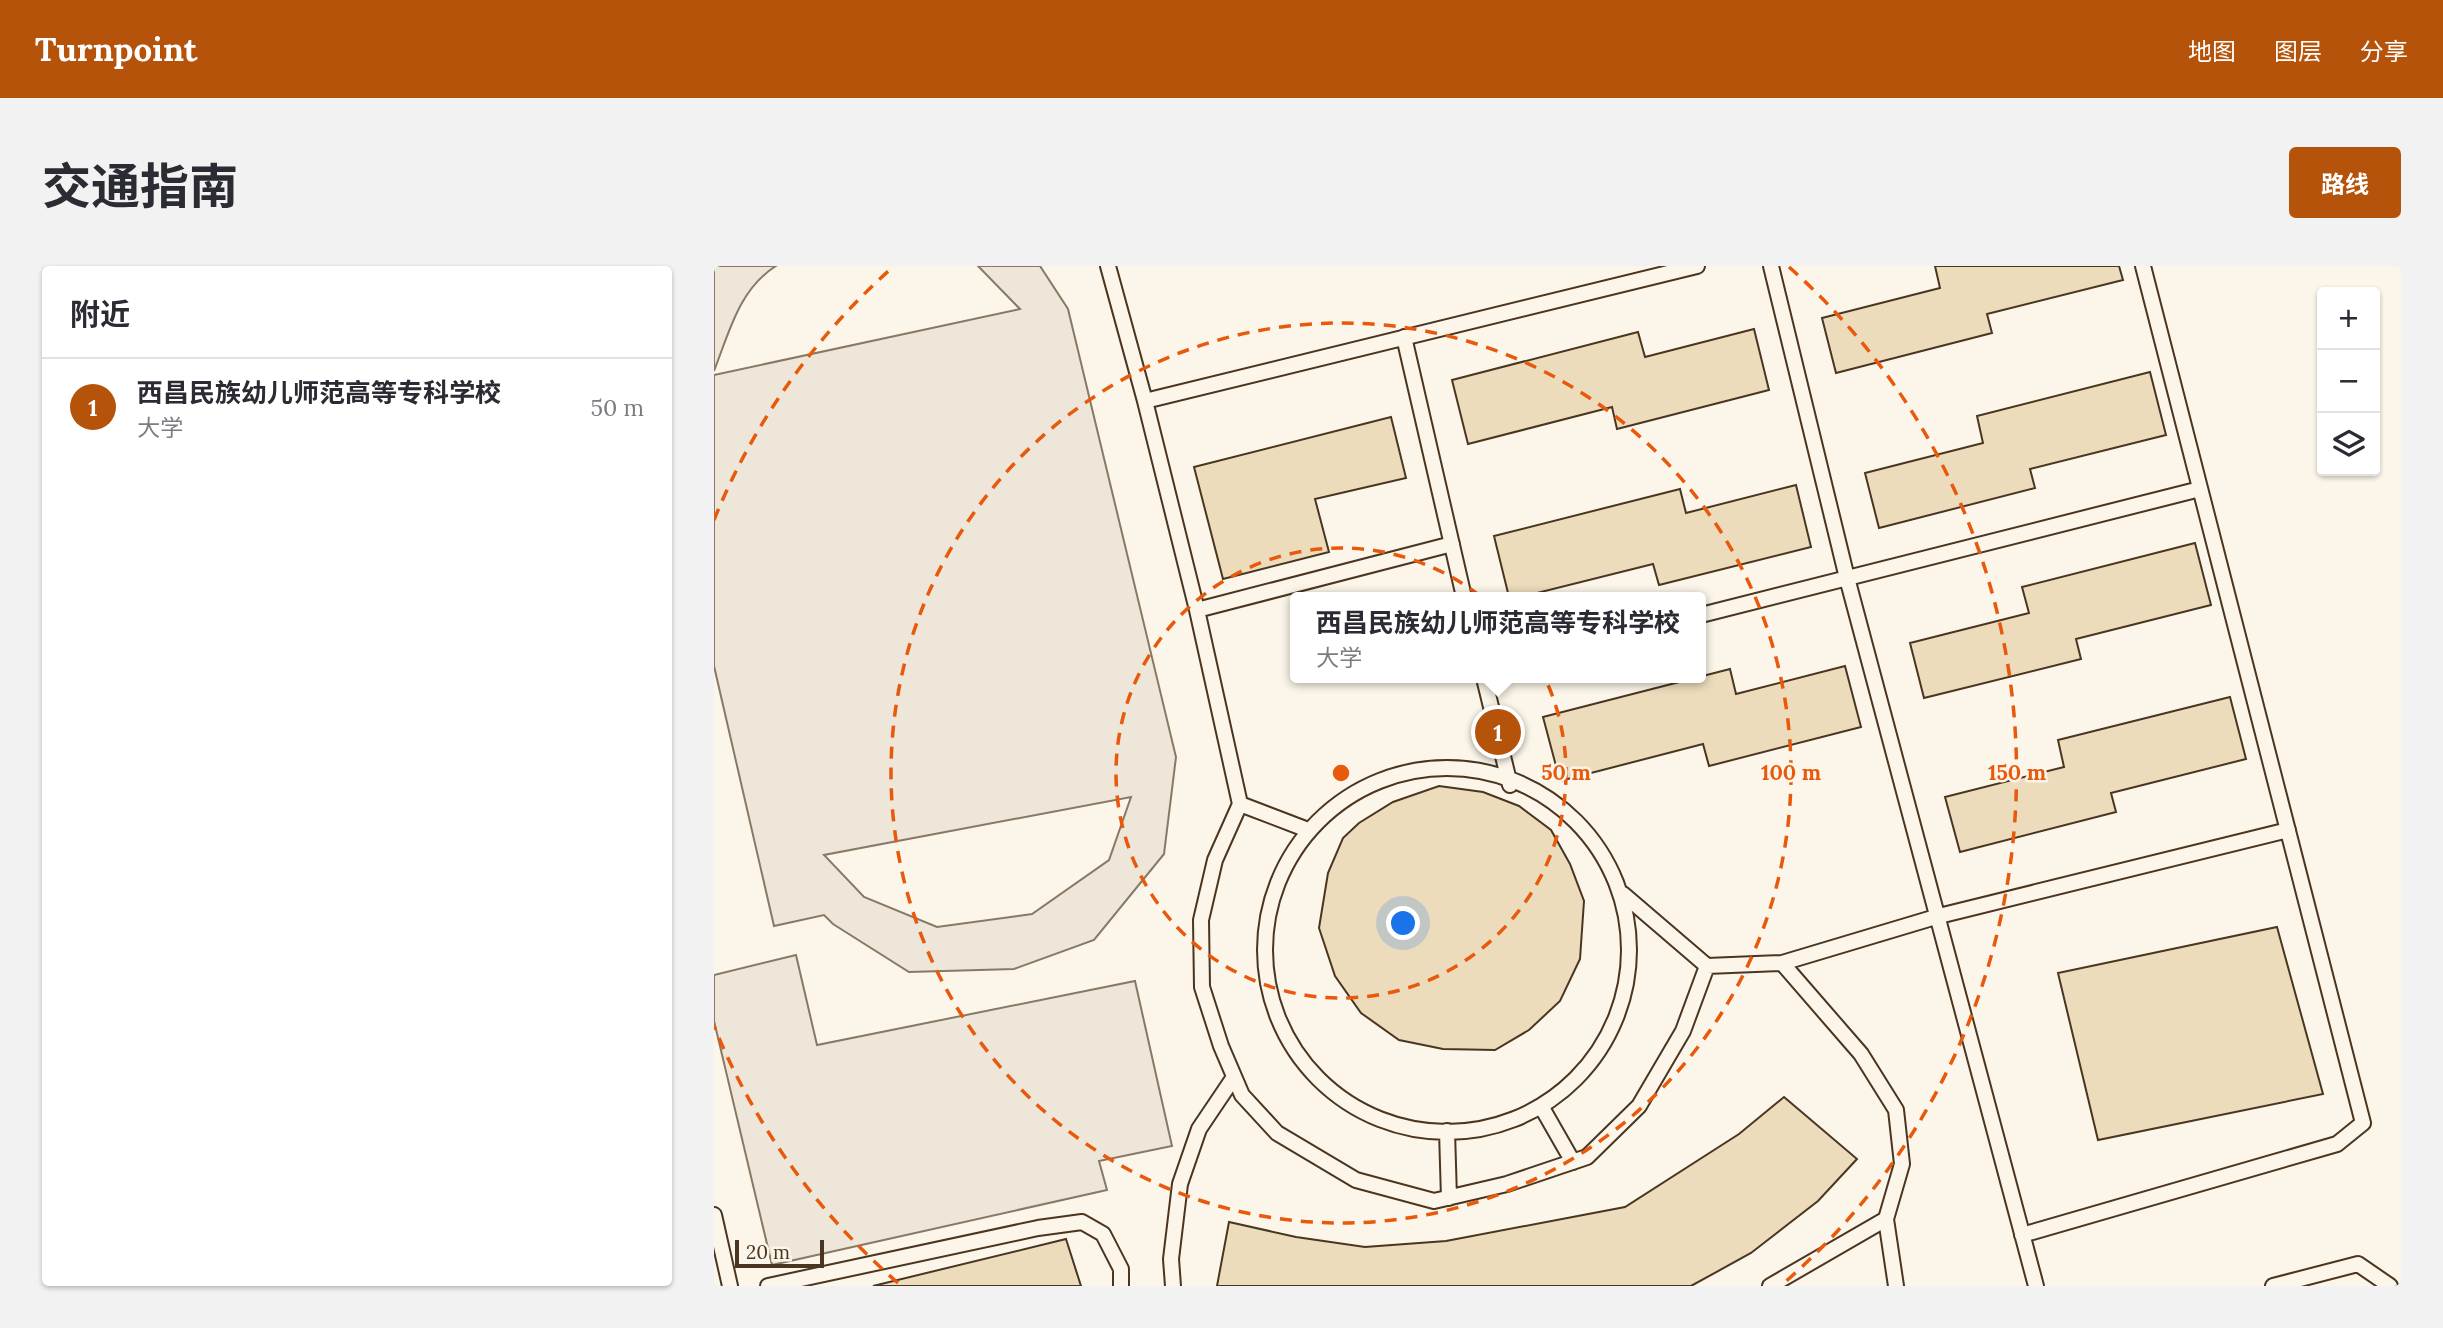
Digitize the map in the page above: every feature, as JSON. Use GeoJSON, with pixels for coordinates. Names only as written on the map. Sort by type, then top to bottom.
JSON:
{"type":"FeatureCollection","features":[{"type":"Feature","properties":{"kind":"lane"},"geometry":{"type":"LineString","coordinates":[[1108,266],[1197,610],[1240,804],[1215,860],[1201,920],[1202,987],[1221,1046],[1242,1095],[1277,1133],[1356,1180],[1434,1202],[1507,1185],[1587,1157],[1639,1106],[1683,1031],[1707,966]]}},
{"type":"Feature","properties":{"kind":"lane"},"geometry":{"type":"LineString","coordinates":[[1145,401],[1697,266]]}},
{"type":"Feature","properties":{"kind":"lane"},"geometry":{"type":"LineString","coordinates":[[1771,266],[1847,578],[2036,1286]]}},
{"type":"Feature","properties":{"kind":"lane"},"geometry":{"type":"LineString","coordinates":[[2022,1236],[2337,1144],[2363,1123],[2143,266]]}},
{"type":"Feature","properties":{"kind":"lane"},"geometry":{"type":"LineString","coordinates":[[1404,337],[1463,592]]}},
{"type":"Feature","properties":{"kind":"lane"},"geometry":{"type":"LineString","coordinates":[[1706,614],[2200,489]]}},
{"type":"Feature","properties":{"kind":"lane"},"geometry":{"type":"LineString","coordinates":[[1197,610],[1451,544]]}},
{"type":"Feature","properties":{"kind":"lane"},"geometry":{"type":"LineString","coordinates":[[1485,683],[1510,785]]}},
{"type":"Feature","properties":{"kind":"lane"},"geometry":{"type":"LineString","coordinates":[[1471,770],[1510,785],[1569,808],[1603,844],[1623,894],[1631,939],[1624,990],[1611,1030],[1591,1068],[1556,1097],[1527,1114],[1479,1128],[1447,1131],[1406,1127],[1357,1114],[1304,1068],[1278,1019],[1264,952],[1270,907],[1285,867],[1312,823],[1356,787],[1403,772],[1471,770]]}},
{"type":"Feature","properties":{"kind":"lane"},"geometry":{"type":"LineString","coordinates":[[1240,804],[1308,830]]}},
{"type":"Feature","properties":{"kind":"lane"},"geometry":{"type":"LineString","coordinates":[[1623,894],[1707,966],[1782,963],[1939,916],[2288,830]]}},
{"type":"Feature","properties":{"kind":"lane"},"geometry":{"type":"LineString","coordinates":[[1782,963],[1861,1054],[1896,1110],[1902,1164],[1885,1219],[1896,1286]]}},
{"type":"Feature","properties":{"kind":"lane"},"geometry":{"type":"LineString","coordinates":[[1173,1286],[1171,1259],[1180,1184],[1199,1129],[1234,1077]]}},
{"type":"Feature","properties":{"kind":"lane"},"geometry":{"type":"LineString","coordinates":[[1541,1106],[1573,1161]]}},
{"type":"Feature","properties":{"kind":"lane"},"geometry":{"type":"LineString","coordinates":[[1447,1131],[1449,1198]]}},
{"type":"Feature","properties":{"kind":"lane"},"geometry":{"type":"LineString","coordinates":[[714,1215],[730,1286]]}},
{"type":"Feature","properties":{"kind":"lane"},"geometry":{"type":"LineString","coordinates":[[1770,1286],[1885,1219]]}},
{"type":"Feature","properties":{"kind":"lane"},"geometry":{"type":"LineString","coordinates":[[768,1286],[1038,1228],[1082,1222],[1103,1234],[1121,1269],[1121,1286]]}},
{"type":"Feature","properties":{"kind":"lane"},"geometry":{"type":"LineString","coordinates":[[2273,1286],[2358,1264],[2390,1286]]}},
{"type":"Feature","properties":{"kind":"shaded area"},"geometry":{"type":"Polygon","coordinates":[[[714,266],[776,266],[763,276],[744,299],[730,327],[714,371],[714,266]]]}},
{"type":"Feature","properties":{"kind":"shaded area"},"geometry":{"type":"Polygon","coordinates":[[[978,266],[1040,266],[1068,309],[1176,757],[1164,854],[1094,940],[1014,969],[909,972],[833,924],[824,915],[774,926],[714,666],[714,375],[1020,309],[978,266]],[[1131,797],[824,855],[864,897],[937,927],[1032,914],[1109,860],[1131,797]]]}},
{"type":"Feature","properties":{"kind":"shaded area"},"geometry":{"type":"Polygon","coordinates":[[[796,955],[817,1045],[1135,981],[1172,1146],[1099,1161],[1107,1190],[772,1265],[714,1021],[714,975],[796,955]]]}},
{"type":"Feature","properties":{"kind":"building"},"geometry":{"type":"Polygon","coordinates":[[[1935,266],[2119,266],[2123,280],[1987,314],[1992,333],[1836,373],[1822,318],[1940,288],[1935,266]]]}},
{"type":"Feature","properties":{"kind":"building"},"geometry":{"type":"Polygon","coordinates":[[[1754,329],[1769,390],[1617,429],[1612,407],[1468,444],[1452,380],[1638,332],[1645,357],[1754,329]]]}},
{"type":"Feature","properties":{"kind":"building"},"geometry":{"type":"Polygon","coordinates":[[[2150,372],[2166,435],[2030,469],[2035,488],[1879,528],[1865,473],[1983,443],[1977,416],[2150,372]]]}},
{"type":"Feature","properties":{"kind":"building"},"geometry":{"type":"Polygon","coordinates":[[[1391,417],[1406,478],[1315,499],[1329,552],[1223,579],[1194,467],[1391,417]]]}},
{"type":"Feature","properties":{"kind":"building"},"geometry":{"type":"Polygon","coordinates":[[[1796,485],[1811,547],[1659,585],[1653,564],[1541,592],[1508,592],[1494,536],[1680,489],[1686,513],[1796,485]]]}},
{"type":"Feature","properties":{"kind":"building"},"geometry":{"type":"Polygon","coordinates":[[[2195,543],[2211,605],[2076,639],[2081,659],[1924,698],[1910,643],[2029,613],[2022,587],[2195,543]]]}},
{"type":"Feature","properties":{"kind":"building"},"geometry":{"type":"Polygon","coordinates":[[[1845,666],[1861,727],[1709,766],[1703,744],[1560,781],[1543,717],[1675,683],[1706,683],[1706,675],[1730,669],[1736,694],[1845,666]]]}},
{"type":"Feature","properties":{"kind":"building"},"geometry":{"type":"Polygon","coordinates":[[[2230,697],[2246,759],[2111,793],[2116,812],[1960,852],[1945,797],[2064,767],[2058,740],[2230,697]]]}},
{"type":"Feature","properties":{"kind":"building"},"geometry":{"type":"Polygon","coordinates":[[[1439,786],[1483,792],[1519,806],[1551,830],[1570,864],[1584,901],[1580,959],[1560,1001],[1529,1030],[1495,1050],[1443,1049],[1399,1040],[1361,1013],[1335,976],[1319,928],[1328,873],[1343,838],[1359,823],[1393,802],[1439,786]]]}},
{"type":"Feature","properties":{"kind":"building"},"geometry":{"type":"Polygon","coordinates":[[[2277,927],[2323,1094],[2098,1140],[2058,973],[2277,927]]]}},
{"type":"Feature","properties":{"kind":"building"},"geometry":{"type":"Polygon","coordinates":[[[1784,1097],[1857,1159],[1818,1201],[1751,1253],[1691,1286],[1217,1286],[1229,1222],[1296,1237],[1365,1247],[1446,1241],[1625,1207],[1739,1134],[1784,1097]]]}},
{"type":"Feature","properties":{"kind":"building"},"geometry":{"type":"Polygon","coordinates":[[[1066,1239],[1081,1286],[873,1286],[1066,1239]]]}},
{"type":"Feature","properties":{"kind":"place","name":"西昌民族幼儿师范高等专科学校"},"geometry":{"type":"Point","coordinates":[1498,732]}}]}
